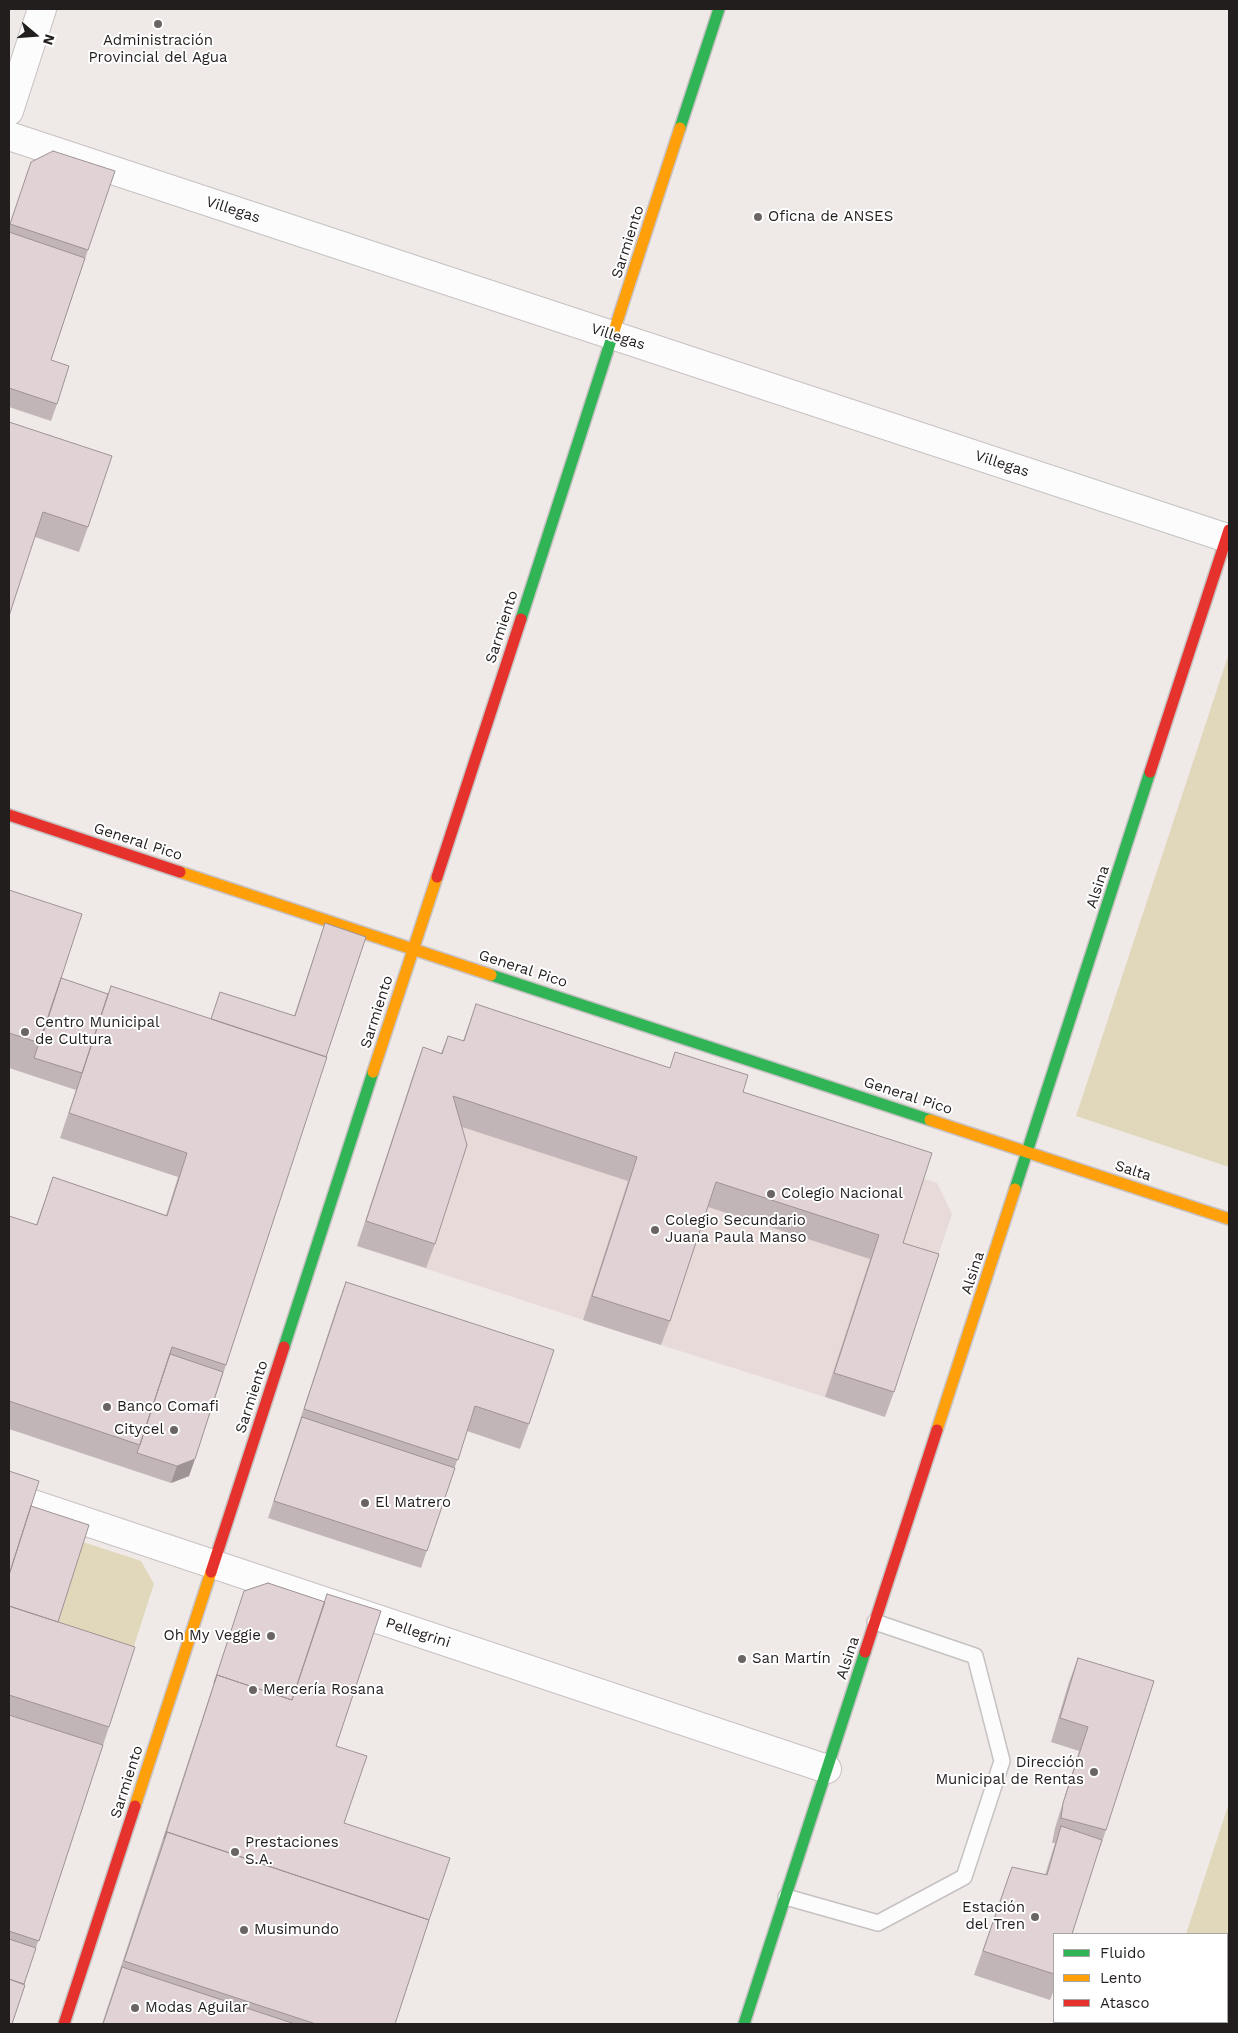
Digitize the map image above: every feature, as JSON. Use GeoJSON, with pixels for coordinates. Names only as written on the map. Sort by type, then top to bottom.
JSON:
{"type":"FeatureCollection","features":[{"type":"Feature","properties":{"kind":"street"},"geometry":{"type":"LineString","coordinates":[[9,111],[42,9]]}},
{"type":"Feature","properties":{"kind":"street","name":"Sarmiento"},"geometry":{"type":"LineString","coordinates":[[64,2024],[719,9]]}},
{"type":"Feature","properties":{"kind":"street","name":"Villegas"},"geometry":{"type":"LineString","coordinates":[[9,136],[613,336],[1228,534]]}},
{"type":"Feature","properties":{"kind":"street","name":"Alsina"},"geometry":{"type":"LineString","coordinates":[[744,2024],[1228,534]]}},
{"type":"Feature","properties":{"kind":"street","name":"General Pico"},"geometry":{"type":"LineString","coordinates":[[9,815],[1028,1152]]}},
{"type":"Feature","properties":{"kind":"street","name":"Salta"},"geometry":{"type":"LineString","coordinates":[[1028,1152],[1229,1219]]}},
{"type":"Feature","properties":{"kind":"street","name":"Pellegrini"},"geometry":{"type":"LineString","coordinates":[[9,1496],[827,1769]]}},
{"type":"Feature","properties":{"kind":"lane"},"geometry":{"type":"LineString","coordinates":[[786,1896],[878,1923],[964,1877],[1002,1761],[975,1656],[875,1622]]}},
{"type":"Feature","properties":{"kind":"shaded area"},"geometry":{"type":"Polygon","coordinates":[[[1229,653],[1229,1167],[1076,1116],[1229,653]]]}},
{"type":"Feature","properties":{"kind":"shaded area","name":"Colegio Secundario Juana Paula Manso"},"geometry":{"type":"Polygon","coordinates":[[[467,1029],[937,1183],[952,1214],[930,1279],[825,1397],[357,1246],[414,1072],[433,1078],[455,1066],[467,1029]]]}},
{"type":"Feature","properties":{"kind":"shaded area"},"geometry":{"type":"Polygon","coordinates":[[[83,1542],[141,1561],[154,1584],[120,1689],[43,1665],[83,1542]]]}},
{"type":"Feature","properties":{"kind":"shaded area"},"geometry":{"type":"Polygon","coordinates":[[[1229,1803],[1229,2024],[1156,2024],[1228,2023],[1228,1933],[1186,1933],[1229,1803]]]}},
{"type":"Feature","properties":{"kind":"building"},"geometry":{"type":"Polygon","coordinates":[[[53,151],[115,171],[88,250],[10,224],[31,162],[53,151]]]}},
{"type":"Feature","properties":{"kind":"building"},"geometry":{"type":"Polygon","coordinates":[[[9,232],[85,258],[51,360],[69,366],[57,404],[9,388],[9,232]]]}},
{"type":"Feature","properties":{"kind":"building"},"geometry":{"type":"Polygon","coordinates":[[[9,422],[112,456],[88,527],[43,512],[9,616],[9,422]]]}},
{"type":"Feature","properties":{"kind":"building","name":"Centro Municipal de Cultura"},"geometry":{"type":"Polygon","coordinates":[[[9,890],[82,914],[40,1043],[9,1033],[9,890]]]}},
{"type":"Feature","properties":{"kind":"building"},"geometry":{"type":"Polygon","coordinates":[[[325,923],[366,937],[326,1057],[211,1019],[220,992],[295,1016],[325,923]]]}},
{"type":"Feature","properties":{"kind":"building"},"geometry":{"type":"Polygon","coordinates":[[[61,978],[108,994],[82,1073],[34,1058],[61,978]]]}},
{"type":"Feature","properties":{"kind":"building"},"geometry":{"type":"Polygon","coordinates":[[[111,986],[327,1057],[226,1365],[172,1347],[140,1445],[9,1401],[9,1216],[37,1225],[53,1177],[167,1216],[187,1153],[69,1113],[111,986]]]}},
{"type":"Feature","properties":{"kind":"building","name":"Colegio Nacional"},"geometry":{"type":"Polygon","coordinates":[[[476,1004],[670,1068],[675,1052],[748,1075],[743,1092],[932,1153],[903,1243],[939,1254],[894,1392],[834,1373],[879,1235],[716,1182],[670,1321],[592,1296],[637,1157],[453,1096],[467,1145],[435,1244],[366,1221],[423,1047],[442,1054],[448,1036],[464,1041],[476,1004]]]}},
{"type":"Feature","properties":{"kind":"building"},"geometry":{"type":"Polygon","coordinates":[[[346,1282],[554,1350],[529,1424],[475,1406],[458,1460],[304,1409],[346,1282]]]}},
{"type":"Feature","properties":{"kind":"building","name":"Citycel"},"geometry":{"type":"Polygon","coordinates":[[[170,1354],[223,1372],[195,1459],[177,1466],[137,1453],[170,1354]]]}},
{"type":"Feature","properties":{"kind":"building"},"geometry":{"type":"Polygon","coordinates":[[[302,1417],[455,1468],[427,1551],[274,1501],[302,1417]]]}},
{"type":"Feature","properties":{"kind":"building"},"geometry":{"type":"Polygon","coordinates":[[[9,1471],[39,1481],[9,1575],[9,1471]]]}},
{"type":"Feature","properties":{"kind":"building"},"geometry":{"type":"Polygon","coordinates":[[[31,1506],[89,1525],[58,1622],[9,1606],[9,1575],[31,1506]]]}},
{"type":"Feature","properties":{"kind":"building","name":"Oh My Veggie"},"geometry":{"type":"Polygon","coordinates":[[[268,1583],[325,1602],[292,1700],[217,1675],[214,1683],[244,1591],[268,1583]]]}},
{"type":"Feature","properties":{"kind":"building"},"geometry":{"type":"Polygon","coordinates":[[[327,1594],[381,1611],[336,1746],[367,1756],[344,1823],[450,1858],[429,1920],[167,1832],[164,1839],[217,1675],[292,1700],[327,1594]]]}},
{"type":"Feature","properties":{"kind":"building"},"geometry":{"type":"Polygon","coordinates":[[[9,1606],[135,1647],[109,1727],[9,1695],[9,1606]]]}},
{"type":"Feature","properties":{"kind":"building"},"geometry":{"type":"Polygon","coordinates":[[[1078,1658],[1154,1681],[1106,1830],[1061,1818],[1063,1803],[1088,1727],[1060,1718],[1078,1658]]]}},
{"type":"Feature","properties":{"kind":"building"},"geometry":{"type":"Polygon","coordinates":[[[9,1715],[103,1745],[39,1941],[9,1931],[9,1715]]]}},
{"type":"Feature","properties":{"kind":"building","name":"Estación del Tren"},"geometry":{"type":"Polygon","coordinates":[[[1061,1826],[1102,1840],[1072,1933],[1053,1933],[1053,1974],[983,1951],[1012,1867],[1047,1875],[1061,1826]]]}},
{"type":"Feature","properties":{"kind":"building","name":"Musimundo"},"geometry":{"type":"Polygon","coordinates":[[[167,1832],[429,1920],[395,2024],[316,2024],[124,1961],[167,1832]]]}},
{"type":"Feature","properties":{"kind":"building"},"geometry":{"type":"Polygon","coordinates":[[[9,1939],[36,1948],[24,1984],[9,1979],[9,1939]]]}},
{"type":"Feature","properties":{"kind":"building"},"geometry":{"type":"Polygon","coordinates":[[[122,1967],[295,2024],[103,2024],[122,1967]]]}},
{"type":"Feature","properties":{"kind":"building"},"geometry":{"type":"Polygon","coordinates":[[[9,1979],[25,1985],[12,2024],[9,2024],[9,1979]]]}},
{"type":"Feature","properties":{"kind":"traffic: fast"},"geometry":{"type":"LineString","coordinates":[[680,128],[719,9]]}},
{"type":"Feature","properties":{"kind":"traffic: fast"},"geometry":{"type":"LineString","coordinates":[[521,619],[614,331]]}},
{"type":"Feature","properties":{"kind":"traffic: fast"},"geometry":{"type":"LineString","coordinates":[[1015,1189],[1150,772]]}},
{"type":"Feature","properties":{"kind":"traffic: fast"},"geometry":{"type":"LineString","coordinates":[[491,975],[930,1120]]}},
{"type":"Feature","properties":{"kind":"traffic: fast"},"geometry":{"type":"LineString","coordinates":[[284,1347],[373,1072]]}},
{"type":"Feature","properties":{"kind":"traffic: fast"},"geometry":{"type":"LineString","coordinates":[[744,2024],[865,1652]]}},
{"type":"Feature","properties":{"kind":"traffic: slow"},"geometry":{"type":"LineString","coordinates":[[614,331],[680,128]]}},
{"type":"Feature","properties":{"kind":"traffic: slow"},"geometry":{"type":"LineString","coordinates":[[180,872],[491,975]]}},
{"type":"Feature","properties":{"kind":"traffic: slow"},"geometry":{"type":"LineString","coordinates":[[373,1072],[437,877]]}},
{"type":"Feature","properties":{"kind":"traffic: slow"},"geometry":{"type":"LineString","coordinates":[[930,1120],[1229,1219]]}},
{"type":"Feature","properties":{"kind":"traffic: slow"},"geometry":{"type":"LineString","coordinates":[[937,1430],[1015,1189]]}},
{"type":"Feature","properties":{"kind":"traffic: slow"},"geometry":{"type":"LineString","coordinates":[[135,1806],[211,1572]]}},
{"type":"Feature","properties":{"kind":"traffic: jam"},"geometry":{"type":"LineString","coordinates":[[1150,772],[1229,530]]}},
{"type":"Feature","properties":{"kind":"traffic: jam"},"geometry":{"type":"LineString","coordinates":[[437,877],[521,619]]}},
{"type":"Feature","properties":{"kind":"traffic: jam"},"geometry":{"type":"LineString","coordinates":[[9,815],[180,872]]}},
{"type":"Feature","properties":{"kind":"traffic: jam"},"geometry":{"type":"LineString","coordinates":[[211,1572],[284,1347]]}},
{"type":"Feature","properties":{"kind":"traffic: jam"},"geometry":{"type":"LineString","coordinates":[[865,1652],[937,1430]]}},
{"type":"Feature","properties":{"kind":"traffic: jam"},"geometry":{"type":"LineString","coordinates":[[64,2024],[135,1806]]}},
{"type":"Feature","properties":{"kind":"place","name":"Administración Provincial del Agua"},"geometry":{"type":"Point","coordinates":[158,24]}},
{"type":"Feature","properties":{"kind":"place","name":"Oficna de ANSES"},"geometry":{"type":"Point","coordinates":[758,217]}},
{"type":"Feature","properties":{"kind":"place","name":"Centro Municipal de Cultura"},"geometry":{"type":"Point","coordinates":[25,1032]}},
{"type":"Feature","properties":{"kind":"place","name":"Colegio Nacional"},"geometry":{"type":"Point","coordinates":[771,1194]}},
{"type":"Feature","properties":{"kind":"place","name":"Colegio Secundario Juana Paula Manso"},"geometry":{"type":"Point","coordinates":[655,1230]}},
{"type":"Feature","properties":{"kind":"place","name":"Banco Comafi"},"geometry":{"type":"Point","coordinates":[107,1407]}},
{"type":"Feature","properties":{"kind":"place","name":"Citycel"},"geometry":{"type":"Point","coordinates":[174,1430]}},
{"type":"Feature","properties":{"kind":"place","name":"El Matrero"},"geometry":{"type":"Point","coordinates":[365,1503]}},
{"type":"Feature","properties":{"kind":"place","name":"Oh My Veggie"},"geometry":{"type":"Point","coordinates":[271,1636]}},
{"type":"Feature","properties":{"kind":"place","name":"San Martín"},"geometry":{"type":"Point","coordinates":[742,1659]}},
{"type":"Feature","properties":{"kind":"place","name":"Mercería Rosana"},"geometry":{"type":"Point","coordinates":[253,1690]}},
{"type":"Feature","properties":{"kind":"place","name":"Dirección Municipal de Rentas"},"geometry":{"type":"Point","coordinates":[1094,1772]}},
{"type":"Feature","properties":{"kind":"place","name":"Prestaciones S.A."},"geometry":{"type":"Point","coordinates":[235,1852]}},
{"type":"Feature","properties":{"kind":"place","name":"Estación del Tren"},"geometry":{"type":"Point","coordinates":[1035,1917]}},
{"type":"Feature","properties":{"kind":"place","name":"Musimundo"},"geometry":{"type":"Point","coordinates":[244,1930]}},
{"type":"Feature","properties":{"kind":"place","name":"Modas Aguilar"},"geometry":{"type":"Point","coordinates":[135,2008]}}]}
